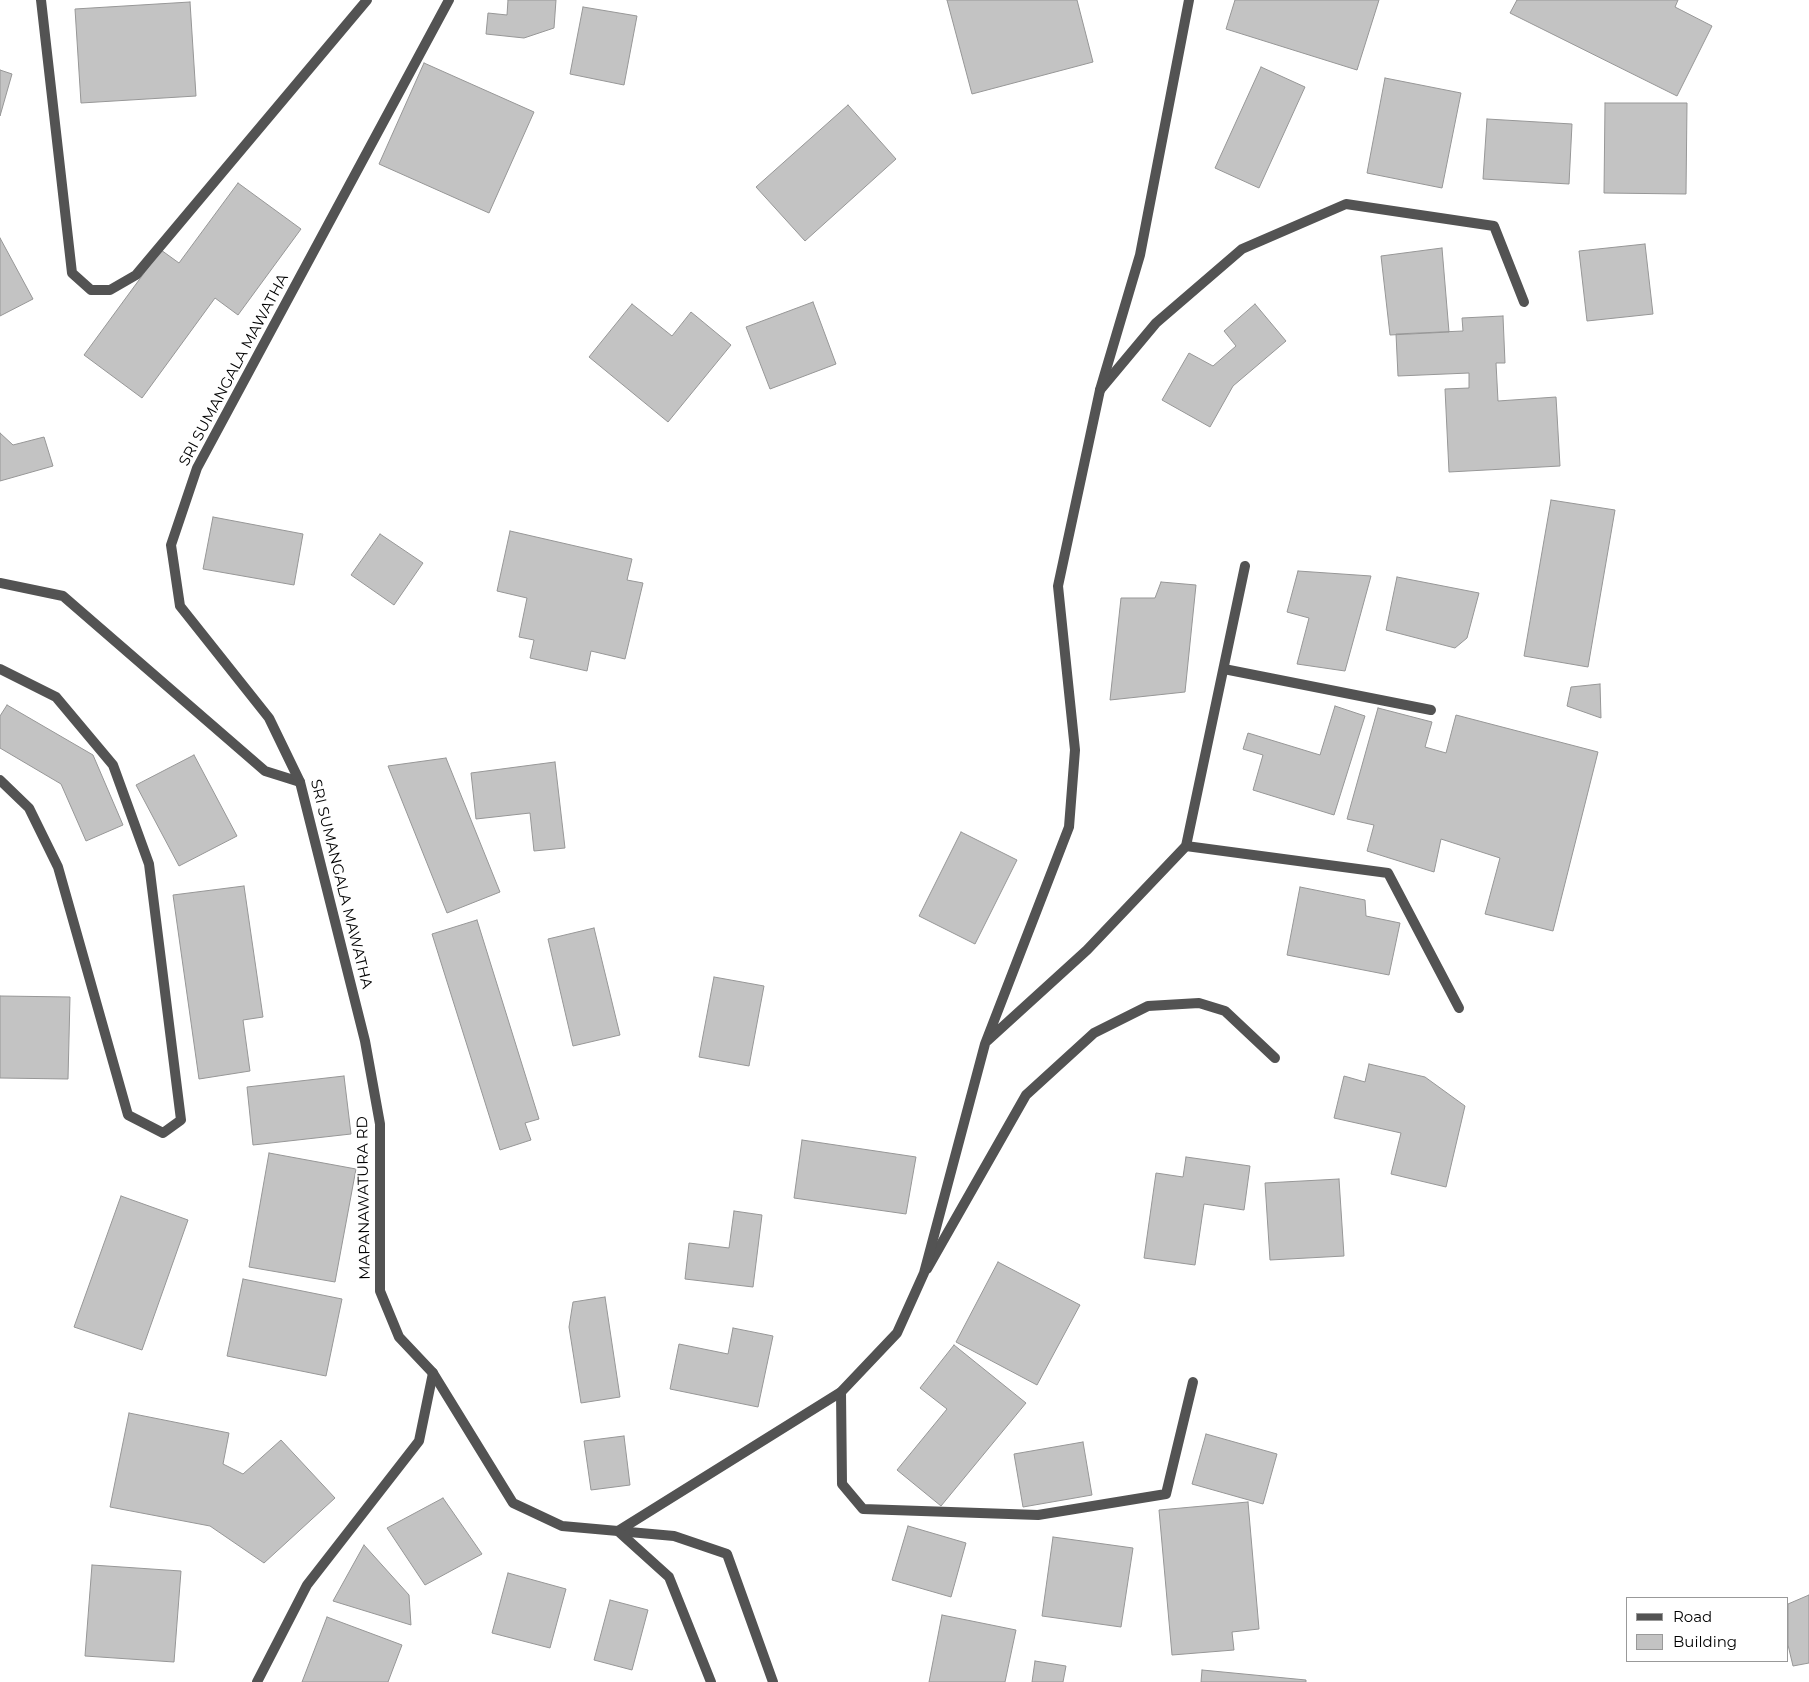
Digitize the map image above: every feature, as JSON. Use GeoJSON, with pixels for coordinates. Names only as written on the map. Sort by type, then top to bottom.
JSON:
{"type":"FeatureCollection","features":[{"type":"Feature","properties":{"kind":"street"},"geometry":{"type":"LineString","coordinates":[[41,0],[72,273],[91,290],[110,290],[136,275],[367,0]]}},
{"type":"Feature","properties":{"kind":"street","name":"SRI SUMANGALA MAWATHA"},"geometry":{"type":"LineString","coordinates":[[365,1041],[300,782],[269,718],[180,606],[171,545],[197,468],[449,0]]}},
{"type":"Feature","properties":{"kind":"street"},"geometry":{"type":"LineString","coordinates":[[924,1273],[985,1044],[1069,827],[1075,750],[1058,586],[1100,390],[1140,255],[1189,0]]}},
{"type":"Feature","properties":{"kind":"street"},"geometry":{"type":"LineString","coordinates":[[1100,390],[1156,323],[1242,249],[1346,204],[1494,226],[1524,302]]}},
{"type":"Feature","properties":{"kind":"street"},"geometry":{"type":"LineString","coordinates":[[985,1044],[1088,950],[1186,846],[1245,566]]}},
{"type":"Feature","properties":{"kind":"street"},"geometry":{"type":"LineString","coordinates":[[0,583],[64,596],[265,771],[300,782]]}},
{"type":"Feature","properties":{"kind":"street"},"geometry":{"type":"LineString","coordinates":[[0,669],[56,697],[113,765],[149,864],[181,1120],[163,1133],[128,1115],[58,867],[29,808],[0,780]]}},
{"type":"Feature","properties":{"kind":"street"},"geometry":{"type":"LineString","coordinates":[[1224,669],[1431,710]]}},
{"type":"Feature","properties":{"kind":"street"},"geometry":{"type":"LineString","coordinates":[[1186,846],[1388,873],[1459,1008]]}},
{"type":"Feature","properties":{"kind":"street"},"geometry":{"type":"LineString","coordinates":[[711,1682],[670,1577],[618,1531],[841,1392],[897,1334],[924,1273],[1026,1095],[1094,1033],[1148,1006],[1199,1003],[1226,1011],[1275,1058]]}},
{"type":"Feature","properties":{"kind":"street","name":"MAPANAWATURA RD"},"geometry":{"type":"LineString","coordinates":[[365,1041],[380,1124],[380,1291],[399,1337],[433,1373],[513,1503],[562,1526],[674,1536],[726,1554],[773,1682]]}},
{"type":"Feature","properties":{"kind":"street"},"geometry":{"type":"LineString","coordinates":[[257,1682],[307,1585],[419,1441],[433,1373]]}},
{"type":"Feature","properties":{"kind":"street"},"geometry":{"type":"LineString","coordinates":[[841,1392],[842,1484],[864,1509],[1038,1515],[1166,1494],[1193,1382]]}},
{"type":"Feature","properties":{"kind":"building"},"geometry":{"type":"Polygon","coordinates":[[[508,0],[556,0],[554,28],[524,38],[486,34],[488,13],[507,15],[508,0]]]}},
{"type":"Feature","properties":{"kind":"building"},"geometry":{"type":"Polygon","coordinates":[[[947,0],[1077,0],[1093,62],[972,94],[947,0]]]}},
{"type":"Feature","properties":{"kind":"building"},"geometry":{"type":"Polygon","coordinates":[[[1235,0],[1379,0],[1357,70],[1226,29],[1235,0]]]}},
{"type":"Feature","properties":{"kind":"building"},"geometry":{"type":"Polygon","coordinates":[[[1517,0],[1678,0],[1675,7],[1712,26],[1677,96],[1510,13],[1517,0]]]}},
{"type":"Feature","properties":{"kind":"building"},"geometry":{"type":"Polygon","coordinates":[[[190,2],[196,96],[81,103],[75,9],[190,2]]]}},
{"type":"Feature","properties":{"kind":"building"},"geometry":{"type":"Polygon","coordinates":[[[583,7],[637,16],[624,85],[570,74],[583,7]]]}},
{"type":"Feature","properties":{"kind":"building"},"geometry":{"type":"Polygon","coordinates":[[[424,63],[534,112],[489,213],[379,164],[424,63]]]}},
{"type":"Feature","properties":{"kind":"building"},"geometry":{"type":"Polygon","coordinates":[[[1261,67],[1305,87],[1259,188],[1215,168],[1261,67]]]}},
{"type":"Feature","properties":{"kind":"building"},"geometry":{"type":"Polygon","coordinates":[[[0,70],[12,74],[0,116],[0,70]]]}},
{"type":"Feature","properties":{"kind":"building"},"geometry":{"type":"Polygon","coordinates":[[[1385,78],[1461,93],[1442,188],[1367,173],[1385,78]]]}},
{"type":"Feature","properties":{"kind":"building"},"geometry":{"type":"Polygon","coordinates":[[[1605,103],[1687,103],[1686,194],[1604,193],[1605,103]]]}},
{"type":"Feature","properties":{"kind":"building"},"geometry":{"type":"Polygon","coordinates":[[[848,105],[896,159],[805,241],[756,187],[848,105]]]}},
{"type":"Feature","properties":{"kind":"building"},"geometry":{"type":"Polygon","coordinates":[[[1487,119],[1572,124],[1569,184],[1483,179],[1487,119]]]}},
{"type":"Feature","properties":{"kind":"building"},"geometry":{"type":"Polygon","coordinates":[[[238,183],[301,229],[238,315],[215,298],[142,398],[84,355],[161,250],[179,263],[238,183]]]}},
{"type":"Feature","properties":{"kind":"building"},"geometry":{"type":"Polygon","coordinates":[[[0,238],[33,299],[0,316],[0,238]]]}},
{"type":"Feature","properties":{"kind":"building"},"geometry":{"type":"Polygon","coordinates":[[[1645,244],[1653,314],[1587,321],[1579,251],[1645,244]]]}},
{"type":"Feature","properties":{"kind":"building"},"geometry":{"type":"Polygon","coordinates":[[[1442,248],[1449,332],[1390,335],[1381,256],[1442,248]]]}},
{"type":"Feature","properties":{"kind":"building"},"geometry":{"type":"Polygon","coordinates":[[[813,302],[836,364],[770,389],[746,327],[813,302]]]}},
{"type":"Feature","properties":{"kind":"building"},"geometry":{"type":"Polygon","coordinates":[[[632,304],[672,336],[691,312],[731,345],[668,422],[589,357],[632,304]]]}},
{"type":"Feature","properties":{"kind":"building"},"geometry":{"type":"Polygon","coordinates":[[[1255,304],[1286,341],[1233,386],[1210,427],[1162,400],[1189,353],[1213,366],[1236,346],[1224,331],[1255,304]]]}},
{"type":"Feature","properties":{"kind":"building"},"geometry":{"type":"Polygon","coordinates":[[[1503,316],[1505,363],[1496,363],[1498,401],[1556,397],[1560,466],[1449,472],[1445,389],[1469,388],[1469,373],[1398,376],[1396,334],[1463,331],[1462,318],[1503,316]]]}},
{"type":"Feature","properties":{"kind":"building"},"geometry":{"type":"Polygon","coordinates":[[[0,433],[13,445],[44,437],[53,466],[0,481],[0,433]]]}},
{"type":"Feature","properties":{"kind":"building"},"geometry":{"type":"Polygon","coordinates":[[[1551,500],[1615,510],[1588,667],[1524,656],[1551,500]]]}},
{"type":"Feature","properties":{"kind":"building"},"geometry":{"type":"Polygon","coordinates":[[[213,517],[303,534],[294,585],[203,569],[213,517]]]}},
{"type":"Feature","properties":{"kind":"building"},"geometry":{"type":"Polygon","coordinates":[[[510,531],[632,559],[627,580],[643,583],[625,659],[591,651],[587,671],[530,658],[534,640],[519,637],[527,598],[497,591],[510,531]]]}},
{"type":"Feature","properties":{"kind":"building"},"geometry":{"type":"Polygon","coordinates":[[[380,534],[423,563],[394,605],[351,575],[380,534]]]}},
{"type":"Feature","properties":{"kind":"building"},"geometry":{"type":"Polygon","coordinates":[[[1298,571],[1371,576],[1345,671],[1297,664],[1309,618],[1287,612],[1298,571]]]}},
{"type":"Feature","properties":{"kind":"building"},"geometry":{"type":"Polygon","coordinates":[[[1397,577],[1479,593],[1467,638],[1455,648],[1386,630],[1397,577]]]}},
{"type":"Feature","properties":{"kind":"building"},"geometry":{"type":"Polygon","coordinates":[[[1161,582],[1196,585],[1185,692],[1110,700],[1121,598],[1155,598],[1161,582]]]}},
{"type":"Feature","properties":{"kind":"building"},"geometry":{"type":"Polygon","coordinates":[[[1600,684],[1601,718],[1567,706],[1571,687],[1600,684]]]}},
{"type":"Feature","properties":{"kind":"building"},"geometry":{"type":"Polygon","coordinates":[[[7,705],[93,755],[123,825],[86,841],[61,784],[0,748],[0,716],[7,705]]]}},
{"type":"Feature","properties":{"kind":"building"},"geometry":{"type":"Polygon","coordinates":[[[1335,706],[1365,716],[1334,815],[1253,790],[1263,755],[1243,749],[1248,733],[1320,755],[1335,706]]]}},
{"type":"Feature","properties":{"kind":"building"},"geometry":{"type":"Polygon","coordinates":[[[1378,708],[1432,722],[1425,747],[1446,753],[1456,715],[1598,752],[1553,931],[1485,914],[1500,858],[1441,839],[1434,872],[1367,851],[1374,825],[1347,819],[1378,708]]]}},
{"type":"Feature","properties":{"kind":"building"},"geometry":{"type":"Polygon","coordinates":[[[194,755],[237,836],[179,866],[136,785],[194,755]]]}},
{"type":"Feature","properties":{"kind":"building"},"geometry":{"type":"Polygon","coordinates":[[[446,758],[500,892],[447,913],[388,766],[446,758]]]}},
{"type":"Feature","properties":{"kind":"building"},"geometry":{"type":"Polygon","coordinates":[[[555,762],[565,848],[534,851],[530,813],[476,819],[471,773],[555,762]]]}},
{"type":"Feature","properties":{"kind":"building"},"geometry":{"type":"Polygon","coordinates":[[[961,832],[1017,860],[975,944],[919,916],[961,832]]]}},
{"type":"Feature","properties":{"kind":"building"},"geometry":{"type":"Polygon","coordinates":[[[244,886],[263,1017],[243,1020],[250,1071],[199,1079],[173,895],[244,886]]]}},
{"type":"Feature","properties":{"kind":"building"},"geometry":{"type":"Polygon","coordinates":[[[1300,887],[1365,900],[1366,916],[1400,923],[1389,975],[1287,955],[1300,887]]]}},
{"type":"Feature","properties":{"kind":"building"},"geometry":{"type":"Polygon","coordinates":[[[477,920],[539,1119],[525,1123],[531,1140],[500,1150],[432,934],[477,920]]]}},
{"type":"Feature","properties":{"kind":"building"},"geometry":{"type":"Polygon","coordinates":[[[594,928],[620,1035],[573,1046],[548,939],[594,928]]]}},
{"type":"Feature","properties":{"kind":"building"},"geometry":{"type":"Polygon","coordinates":[[[714,977],[764,986],[749,1066],[699,1057],[714,977]]]}},
{"type":"Feature","properties":{"kind":"building"},"geometry":{"type":"Polygon","coordinates":[[[0,996],[70,997],[68,1079],[0,1078],[0,996]]]}},
{"type":"Feature","properties":{"kind":"building"},"geometry":{"type":"Polygon","coordinates":[[[1369,1064],[1425,1077],[1465,1106],[1446,1187],[1391,1174],[1401,1133],[1334,1118],[1344,1076],[1365,1082],[1369,1064]]]}},
{"type":"Feature","properties":{"kind":"building"},"geometry":{"type":"Polygon","coordinates":[[[344,1076],[351,1134],[253,1145],[247,1087],[344,1076]]]}},
{"type":"Feature","properties":{"kind":"building"},"geometry":{"type":"Polygon","coordinates":[[[802,1140],[916,1157],[906,1214],[794,1198],[802,1140]]]}},
{"type":"Feature","properties":{"kind":"building"},"geometry":{"type":"Polygon","coordinates":[[[269,1153],[356,1169],[335,1282],[249,1267],[269,1153]]]}},
{"type":"Feature","properties":{"kind":"building"},"geometry":{"type":"Polygon","coordinates":[[[1186,1157],[1250,1166],[1244,1210],[1204,1204],[1195,1265],[1144,1258],[1156,1173],[1183,1177],[1186,1157]]]}},
{"type":"Feature","properties":{"kind":"building"},"geometry":{"type":"Polygon","coordinates":[[[1339,1179],[1344,1256],[1270,1260],[1265,1183],[1339,1179]]]}},
{"type":"Feature","properties":{"kind":"building"},"geometry":{"type":"Polygon","coordinates":[[[121,1196],[188,1220],[142,1350],[74,1327],[121,1196]]]}},
{"type":"Feature","properties":{"kind":"building"},"geometry":{"type":"Polygon","coordinates":[[[734,1211],[762,1215],[753,1287],[685,1279],[689,1243],[729,1248],[734,1211]]]}},
{"type":"Feature","properties":{"kind":"building"},"geometry":{"type":"Polygon","coordinates":[[[998,1262],[1080,1305],[1037,1385],[956,1342],[998,1262]]]}},
{"type":"Feature","properties":{"kind":"building"},"geometry":{"type":"Polygon","coordinates":[[[243,1279],[342,1299],[326,1376],[227,1356],[243,1279]]]}},
{"type":"Feature","properties":{"kind":"building"},"geometry":{"type":"Polygon","coordinates":[[[605,1297],[620,1397],[581,1403],[569,1327],[573,1302],[605,1297]]]}},
{"type":"Feature","properties":{"kind":"building"},"geometry":{"type":"Polygon","coordinates":[[[733,1328],[773,1336],[758,1407],[670,1389],[679,1344],[728,1354],[733,1328]]]}},
{"type":"Feature","properties":{"kind":"building"},"geometry":{"type":"Polygon","coordinates":[[[954,1345],[1026,1403],[941,1506],[897,1470],[947,1409],[920,1388],[954,1345]]]}},
{"type":"Feature","properties":{"kind":"building"},"geometry":{"type":"Polygon","coordinates":[[[129,1413],[229,1433],[223,1464],[243,1474],[281,1440],[335,1498],[264,1563],[210,1526],[110,1507],[129,1413]]]}},
{"type":"Feature","properties":{"kind":"building"},"geometry":{"type":"Polygon","coordinates":[[[1206,1434],[1277,1454],[1263,1504],[1192,1484],[1206,1434]]]}},
{"type":"Feature","properties":{"kind":"building"},"geometry":{"type":"Polygon","coordinates":[[[624,1436],[630,1485],[591,1490],[584,1441],[624,1436]]]}},
{"type":"Feature","properties":{"kind":"building"},"geometry":{"type":"Polygon","coordinates":[[[1083,1442],[1092,1495],[1023,1507],[1014,1454],[1083,1442]]]}},
{"type":"Feature","properties":{"kind":"building"},"geometry":{"type":"Polygon","coordinates":[[[443,1498],[482,1554],[425,1585],[387,1528],[443,1498]]]}},
{"type":"Feature","properties":{"kind":"building"},"geometry":{"type":"Polygon","coordinates":[[[1248,1502],[1259,1629],[1232,1632],[1234,1650],[1172,1655],[1159,1510],[1248,1502]]]}},
{"type":"Feature","properties":{"kind":"building"},"geometry":{"type":"Polygon","coordinates":[[[908,1526],[966,1543],[951,1597],[892,1580],[908,1526]]]}},
{"type":"Feature","properties":{"kind":"building"},"geometry":{"type":"Polygon","coordinates":[[[1053,1537],[1133,1548],[1121,1627],[1042,1616],[1053,1537]]]}},
{"type":"Feature","properties":{"kind":"building"},"geometry":{"type":"Polygon","coordinates":[[[364,1545],[409,1595],[411,1625],[333,1601],[364,1545]]]}},
{"type":"Feature","properties":{"kind":"building"},"geometry":{"type":"Polygon","coordinates":[[[92,1565],[181,1571],[174,1662],[85,1656],[92,1565]]]}},
{"type":"Feature","properties":{"kind":"building"},"geometry":{"type":"Polygon","coordinates":[[[508,1573],[566,1589],[550,1648],[492,1633],[508,1573]]]}},
{"type":"Feature","properties":{"kind":"building"},"geometry":{"type":"Polygon","coordinates":[[[1809,1595],[1809,1663],[1793,1666],[1789,1649],[1789,1604],[1809,1595]]]}},
{"type":"Feature","properties":{"kind":"building"},"geometry":{"type":"Polygon","coordinates":[[[610,1600],[648,1610],[632,1670],[594,1660],[610,1600]]]}},
{"type":"Feature","properties":{"kind":"building"},"geometry":{"type":"Polygon","coordinates":[[[942,1615],[1016,1630],[1005,1682],[929,1682],[942,1615]]]}},
{"type":"Feature","properties":{"kind":"building"},"geometry":{"type":"Polygon","coordinates":[[[327,1617],[402,1645],[388,1682],[302,1682],[327,1617]]]}},
{"type":"Feature","properties":{"kind":"building"},"geometry":{"type":"Polygon","coordinates":[[[1035,1661],[1066,1666],[1063,1682],[1032,1682],[1035,1661]]]}},
{"type":"Feature","properties":{"kind":"building"},"geometry":{"type":"Polygon","coordinates":[[[1202,1670],[1306,1680],[1306,1682],[1201,1682],[1202,1670]]]}}]}
